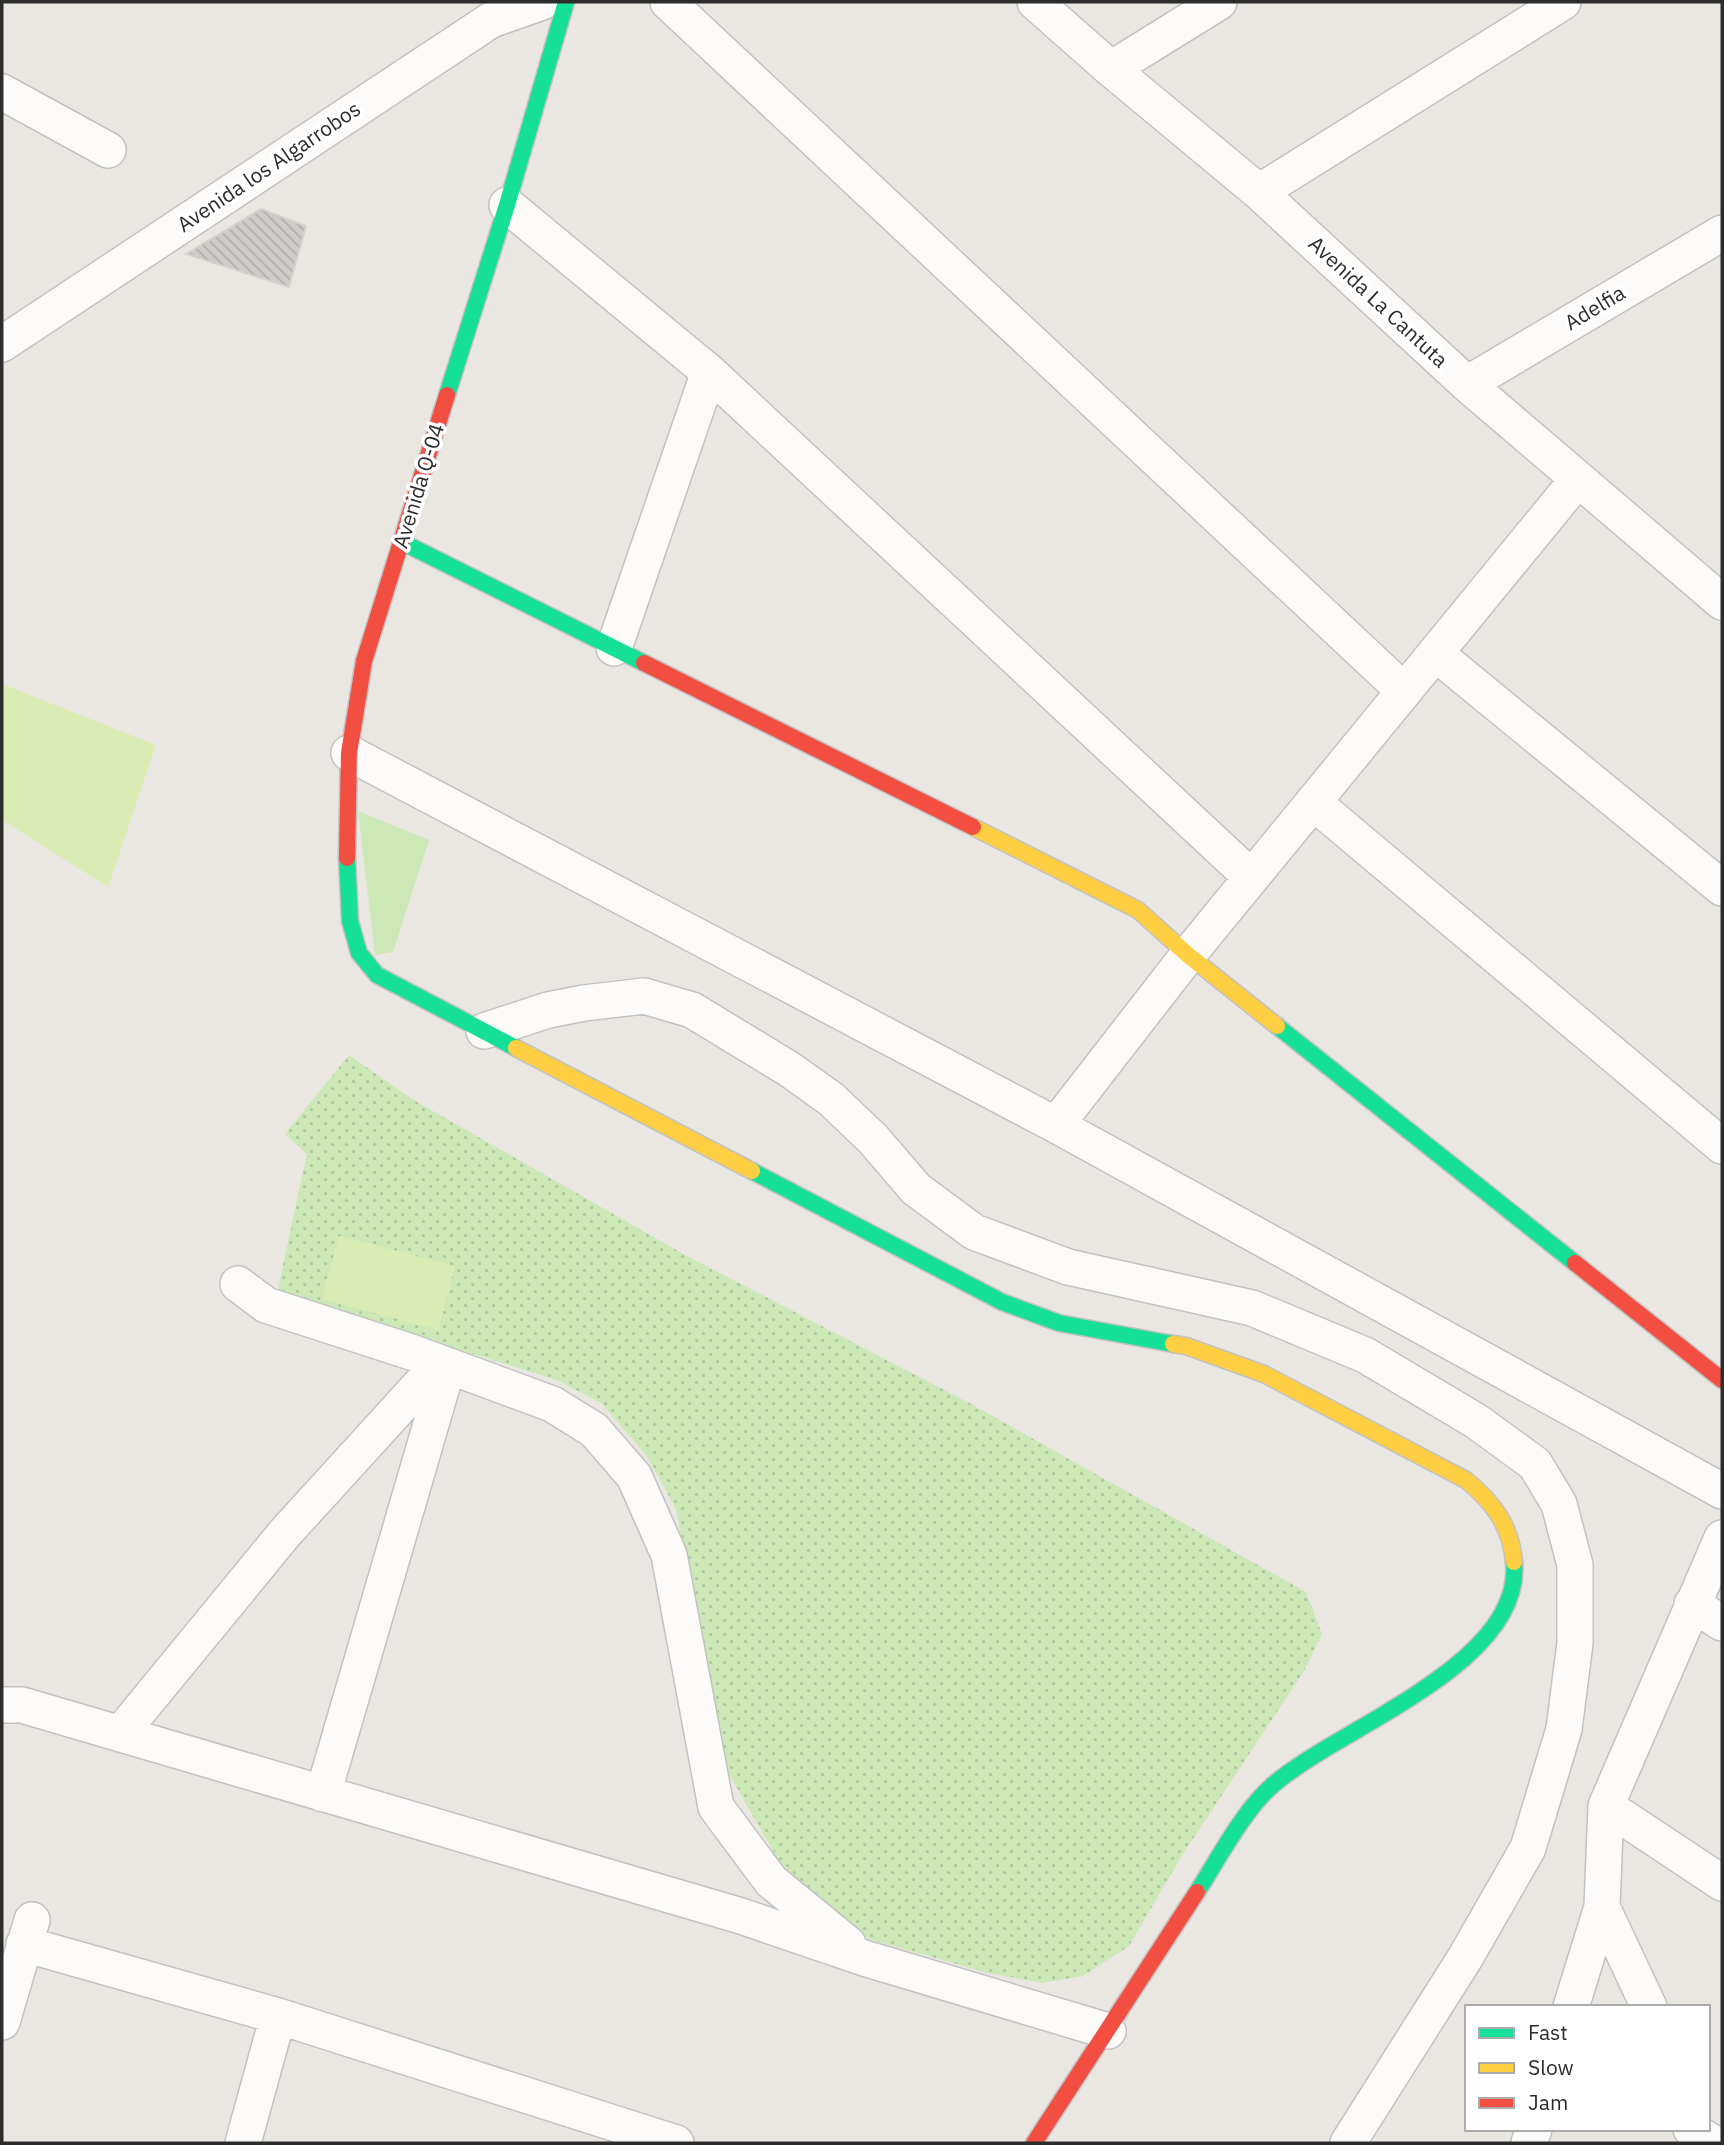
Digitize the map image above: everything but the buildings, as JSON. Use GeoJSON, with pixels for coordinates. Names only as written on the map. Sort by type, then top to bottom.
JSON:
{"type":"FeatureCollection","features":[{"type":"Feature","properties":{"kind":"street","name":"Avenida los Algarrobos"},"geometry":{"type":"LineString","coordinates":[[2,344],[491,20],[542,2]]}},
{"type":"Feature","properties":{"kind":"street","name":"Avenida Q-04"},"geometry":{"type":"LineString","coordinates":[[484,1031],[377,975],[359,953],[350,921],[346,835],[349,753],[364,662],[507,205],[566,2]]}},
{"type":"Feature","properties":{"kind":"street"},"geometry":{"type":"LineString","coordinates":[[668,2],[1404,691]]}},
{"type":"Feature","properties":{"kind":"street","name":"Avenida La Cantuta"},"geometry":{"type":"LineString","coordinates":[[1035,2],[1259,192],[1467,384],[1722,602]]}},
{"type":"Feature","properties":{"kind":"street"},"geometry":{"type":"LineString","coordinates":[[1111,69],[1219,2]]}},
{"type":"Feature","properties":{"kind":"street"},"geometry":{"type":"LineString","coordinates":[[1259,192],[1563,2]]}},
{"type":"Feature","properties":{"kind":"street"},"geometry":{"type":"LineString","coordinates":[[2,92],[108,150]]}},
{"type":"Feature","properties":{"kind":"street"},"geometry":{"type":"LineString","coordinates":[[507,205],[709,372],[1251,877]]}},
{"type":"Feature","properties":{"kind":"street","name":"Adelfia"},"geometry":{"type":"LineString","coordinates":[[1467,384],[1722,233]]}},
{"type":"Feature","properties":{"kind":"street"},"geometry":{"type":"LineString","coordinates":[[614,648],[709,372]]}},
{"type":"Feature","properties":{"kind":"street"},"geometry":{"type":"LineString","coordinates":[[1056,1125],[1251,877],[1578,479]]}},
{"type":"Feature","properties":{"kind":"street"},"geometry":{"type":"LineString","coordinates":[[402,542],[1138,910],[1188,955],[1722,1380]]}},
{"type":"Feature","properties":{"kind":"street"},"geometry":{"type":"LineString","coordinates":[[1435,653],[1722,888]]}},
{"type":"Feature","properties":{"kind":"street"},"geometry":{"type":"LineString","coordinates":[[349,753],[1056,1125],[1722,1492]]}},
{"type":"Feature","properties":{"kind":"street"},"geometry":{"type":"LineString","coordinates":[[1313,802],[1722,1146]]}},
{"type":"Feature","properties":{"kind":"street"},"geometry":{"type":"LineString","coordinates":[[484,1031],[548,1010],[644,996],[692,1010],[789,1069],[831,1099],[873,1139],[916,1189],[974,1232],[1068,1267],[1252,1308],[1365,1354],[1476,1421],[1535,1464],[1559,1504],[1575,1565],[1575,1643],[1564,1729],[1528,1848],[1465,1958],[1348,2143]]}},
{"type":"Feature","properties":{"kind":"street"},"geometry":{"type":"LineString","coordinates":[[484,1031],[1002,1302],[1059,1323],[1186,1346],[1264,1374],[1466,1480],[1483,1493],[1498,1510],[1508,1528],[1515,1557],[1515,1586],[1508,1607],[1489,1635],[1463,1661],[1431,1685],[1279,1779],[1256,1801],[1034,2143]]}},
{"type":"Feature","properties":{"kind":"street"},"geometry":{"type":"LineString","coordinates":[[238,1284],[266,1305],[444,1364],[552,1404],[594,1430],[634,1476],[669,1555],[716,1807],[771,1881],[864,1958]]}},
{"type":"Feature","properties":{"kind":"street"},"geometry":{"type":"LineString","coordinates":[[120,1734],[285,1533],[444,1364]]}},
{"type":"Feature","properties":{"kind":"street"},"geometry":{"type":"LineString","coordinates":[[323,1794],[444,1364]]}},
{"type":"Feature","properties":{"kind":"street"},"geometry":{"type":"LineString","coordinates":[[1572,2005],[1602,1907],[1606,1806],[1722,1538]]}},
{"type":"Feature","properties":{"kind":"street"},"geometry":{"type":"LineString","coordinates":[[1692,1604],[1722,1623]]}},
{"type":"Feature","properties":{"kind":"street"},"geometry":{"type":"LineString","coordinates":[[2,1705],[22,1705],[741,1916],[864,1958],[1108,2031]]}},
{"type":"Feature","properties":{"kind":"street"},"geometry":{"type":"LineString","coordinates":[[1606,1806],[1722,1883]]}},
{"type":"Feature","properties":{"kind":"street"},"geometry":{"type":"LineString","coordinates":[[1602,1907],[1648,2005]]}},
{"type":"Feature","properties":{"kind":"street"},"geometry":{"type":"LineString","coordinates":[[2,2022],[28,1932],[278,2016],[676,2143]]}},
{"type":"Feature","properties":{"kind":"street"},"geometry":{"type":"LineString","coordinates":[[243,2143],[278,2016]]}},
{"type":"Feature","properties":{"kind":"street"},"geometry":{"type":"LineString","coordinates":[[1692,2131],[1713,2143]]}},
{"type":"Feature","properties":{"kind":"green space"},"geometry":{"type":"Polygon","coordinates":[[[2,684],[156,745],[108,887],[2,820],[2,684]]]}},
{"type":"Feature","properties":{"kind":"green space"},"geometry":{"type":"Polygon","coordinates":[[[358,811],[429,840],[393,952],[375,955],[358,811]]]}},
{"type":"Feature","properties":{"kind":"green space"},"geometry":{"type":"Polygon","coordinates":[[[349,1055],[412,1099],[687,1256],[973,1405],[1306,1592],[1322,1634],[1304,1671],[1181,1857],[1129,1946],[1083,1976],[1042,1983],[988,1973],[869,1939],[785,1872],[729,1774],[702,1656],[676,1509],[647,1456],[601,1403],[557,1380],[277,1293],[307,1154],[285,1134],[349,1055]]]}},
{"type":"Feature","properties":{"kind":"green space"},"geometry":{"type":"Polygon","coordinates":[[[339,1236],[455,1266],[438,1330],[322,1299],[339,1236]]]}},
{"type":"Feature","properties":{"kind":"traffic: fast"},"geometry":{"type":"LineString","coordinates":[[447,395],[507,205],[566,2]]}},
{"type":"Feature","properties":{"kind":"traffic: fast"},"geometry":{"type":"LineString","coordinates":[[402,542],[644,663]]}},
{"type":"Feature","properties":{"kind":"traffic: fast"},"geometry":{"type":"LineString","coordinates":[[347,858],[350,921],[359,953],[377,975],[516,1048]]}},
{"type":"Feature","properties":{"kind":"traffic: fast"},"geometry":{"type":"LineString","coordinates":[[1277,1026],[1575,1263]]}},
{"type":"Feature","properties":{"kind":"traffic: fast"},"geometry":{"type":"LineString","coordinates":[[752,1171],[1002,1302],[1059,1323],[1173,1344]]}},
{"type":"Feature","properties":{"kind":"traffic: fast"},"geometry":{"type":"LineString","coordinates":[[1197,1892],[1242,1820],[1274,1784],[1304,1762],[1422,1690],[1460,1662],[1490,1632],[1509,1598],[1514,1562]]}},
{"type":"Feature","properties":{"kind":"traffic: slow"},"geometry":{"type":"LineString","coordinates":[[973,827],[1138,910],[1188,955],[1277,1026]]}},
{"type":"Feature","properties":{"kind":"traffic: slow"},"geometry":{"type":"LineString","coordinates":[[516,1048],[752,1171]]}},
{"type":"Feature","properties":{"kind":"traffic: slow"},"geometry":{"type":"LineString","coordinates":[[1173,1344],[1186,1346],[1264,1374],[1466,1480],[1492,1506],[1505,1526],[1514,1562]]}},
{"type":"Feature","properties":{"kind":"traffic: jam"},"geometry":{"type":"LineString","coordinates":[[347,858],[349,753],[364,661],[447,395]]}},
{"type":"Feature","properties":{"kind":"traffic: jam"},"geometry":{"type":"LineString","coordinates":[[644,663],[973,827]]}},
{"type":"Feature","properties":{"kind":"traffic: jam"},"geometry":{"type":"LineString","coordinates":[[1575,1263],[1722,1380]]}},
{"type":"Feature","properties":{"kind":"traffic: jam"},"geometry":{"type":"LineString","coordinates":[[1034,2143],[1197,1892]]}}]}
